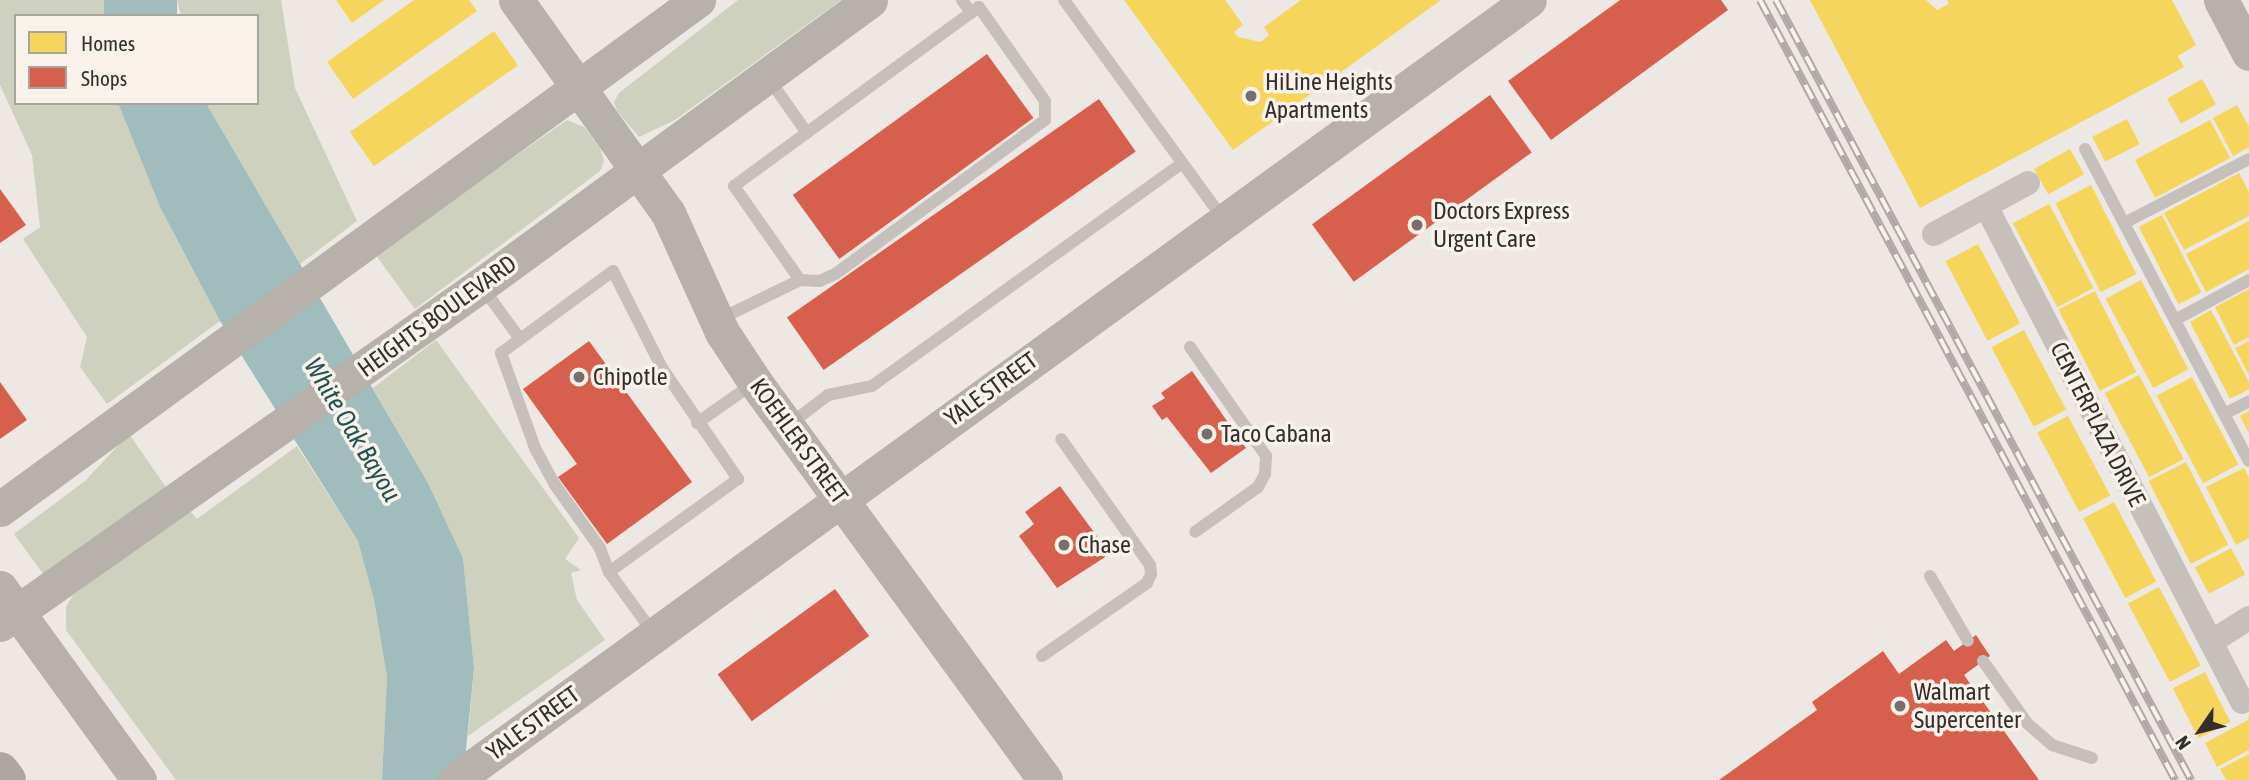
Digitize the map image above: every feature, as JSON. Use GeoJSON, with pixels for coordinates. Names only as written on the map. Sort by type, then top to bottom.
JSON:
{"type":"FeatureCollection","features":[{"type":"Feature","properties":{"kind":"highway"},"geometry":{"type":"LineString","coordinates":[[0,771],[7,780]]}},
{"type":"Feature","properties":{"kind":"main road","name":"KOEHLER STREET"},"geometry":{"type":"LineString","coordinates":[[516,0],[579,86],[672,222],[717,321],[755,382],[1045,780]]}},
{"type":"Feature","properties":{"kind":"main road"},"geometry":{"type":"LineString","coordinates":[[0,509],[128,412],[698,0]]}},
{"type":"Feature","properties":{"kind":"main road","name":"HEIGHTS BOULEVARD"},"geometry":{"type":"LineString","coordinates":[[5,609],[188,493],[426,325],[870,0]]}},
{"type":"Feature","properties":{"kind":"main road","name":"YALE STREET"},"geometry":{"type":"LineString","coordinates":[[455,780],[1529,0]]}},
{"type":"Feature","properties":{"kind":"main road"},"geometry":{"type":"LineString","coordinates":[[2221,0],[2249,53]]}},
{"type":"Feature","properties":{"kind":"main road"},"geometry":{"type":"LineString","coordinates":[[5,609],[139,780]]}},
{"type":"Feature","properties":{"kind":"street"},"geometry":{"type":"LineString","coordinates":[[1934,234],[2028,183]]}},
{"type":"Feature","properties":{"kind":"street","name":"CENTERPLAZA DRIVE"},"geometry":{"type":"LineString","coordinates":[[1986,206],[2242,702]]}},
{"type":"Feature","properties":{"kind":"street"},"geometry":{"type":"LineString","coordinates":[[2211,642],[2249,618]]}},
{"type":"Feature","properties":{"kind":"lane"},"geometry":{"type":"LineString","coordinates":[[962,0],[971,13]]}},
{"type":"Feature","properties":{"kind":"lane"},"geometry":{"type":"LineString","coordinates":[[1064,0],[1224,220]]}},
{"type":"Feature","properties":{"kind":"lane"},"geometry":{"type":"LineString","coordinates":[[717,321],[800,280],[819,281],[835,274],[1045,120],[1045,101],[979,7],[734,186],[800,280]]}},
{"type":"Feature","properties":{"kind":"lane"},"geometry":{"type":"LineString","coordinates":[[767,76],[807,133]]}},
{"type":"Feature","properties":{"kind":"lane"},"geometry":{"type":"LineString","coordinates":[[2085,149],[2249,461]]}},
{"type":"Feature","properties":{"kind":"lane"},"geometry":{"type":"LineString","coordinates":[[2124,223],[2249,159]]}},
{"type":"Feature","properties":{"kind":"lane"},"geometry":{"type":"LineString","coordinates":[[787,426],[828,394],[872,386],[1182,163]]}},
{"type":"Feature","properties":{"kind":"lane"},"geometry":{"type":"LineString","coordinates":[[609,572],[737,479],[662,368],[613,271],[501,353],[535,447],[555,485],[600,548],[609,572],[654,635]]}},
{"type":"Feature","properties":{"kind":"lane"},"geometry":{"type":"LineString","coordinates":[[2175,320],[2249,280]]}},
{"type":"Feature","properties":{"kind":"lane"},"geometry":{"type":"LineString","coordinates":[[481,285],[520,339]]}},
{"type":"Feature","properties":{"kind":"lane"},"geometry":{"type":"LineString","coordinates":[[1190,346],[1266,456],[1265,474],[1258,486],[1195,532]]}},
{"type":"Feature","properties":{"kind":"lane"},"geometry":{"type":"LineString","coordinates":[[697,423],[755,382]]}},
{"type":"Feature","properties":{"kind":"lane"},"geometry":{"type":"LineString","coordinates":[[2224,414],[2249,401]]}},
{"type":"Feature","properties":{"kind":"lane"},"geometry":{"type":"LineString","coordinates":[[1042,656],[1147,583],[1151,575],[1150,565],[1060,439]]}},
{"type":"Feature","properties":{"kind":"lane"},"geometry":{"type":"LineString","coordinates":[[1930,576],[1968,641]]}},
{"type":"Feature","properties":{"kind":"lane"},"geometry":{"type":"LineString","coordinates":[[1983,661],[2036,731],[2052,745],[2092,758]]}},
{"type":"Feature","properties":{"kind":"green space"},"geometry":{"type":"Polygon","coordinates":[[[0,0],[104,0],[104,14],[14,14],[14,105],[119,105],[160,207],[220,321],[107,404],[80,367],[87,337],[23,239],[40,227],[32,155],[0,85],[0,0]]]}},
{"type":"Feature","properties":{"kind":"green space"},"geometry":{"type":"Polygon","coordinates":[[[177,0],[281,0],[295,88],[357,221],[300,264],[207,105],[259,105],[259,14],[180,14],[177,0]]]}},
{"type":"Feature","properties":{"kind":"green space"},"geometry":{"type":"Polygon","coordinates":[[[738,0],[841,0],[675,120],[639,137],[617,111],[614,102],[619,93],[738,0]]]}},
{"type":"Feature","properties":{"kind":"green space"},"geometry":{"type":"Polygon","coordinates":[[[567,120],[584,127],[600,148],[604,161],[600,171],[415,309],[375,254],[567,120]]]}},
{"type":"Feature","properties":{"kind":"green space"},"geometry":{"type":"Polygon","coordinates":[[[436,340],[579,538],[565,559],[581,570],[571,573],[577,600],[605,640],[468,736],[474,668],[463,558],[428,483],[373,388],[436,340]]]}},
{"type":"Feature","properties":{"kind":"green space"},"geometry":{"type":"Polygon","coordinates":[[[129,434],[168,490],[44,575],[14,534],[85,481],[129,434]]]}},
{"type":"Feature","properties":{"kind":"green space"},"geometry":{"type":"Polygon","coordinates":[[[297,446],[358,541],[374,600],[387,677],[382,780],[176,780],[66,630],[66,607],[73,595],[189,510],[197,519],[297,446]]]}},
{"type":"Feature","properties":{"kind":"water"},"geometry":{"type":"Polygon","coordinates":[[[104,0],[177,0],[177,14],[104,14],[104,0]]]}},
{"type":"Feature","properties":{"kind":"water","name":"White Oak Bayou"},"geometry":{"type":"Polygon","coordinates":[[[119,105],[207,105],[428,483],[463,558],[474,668],[463,780],[382,780],[387,677],[374,600],[358,541],[220,321],[160,207],[119,105]]]}},
{"type":"Feature","properties":{"kind":"building: Homes"},"geometry":{"type":"Polygon","coordinates":[[[336,0],[384,0],[352,23],[336,0]]]}},
{"type":"Feature","properties":{"kind":"building: Homes"},"geometry":{"type":"Polygon","coordinates":[[[414,0],[469,0],[477,11],[353,99],[327,62],[414,0]]]}},
{"type":"Feature","properties":{"kind":"building: Homes","name":"HiLine Heights Apartments"},"geometry":{"type":"Polygon","coordinates":[[[1124,0],[1225,0],[1243,25],[1234,32],[1238,37],[1261,42],[1269,35],[1264,27],[1301,0],[1441,0],[1233,150],[1124,0]]]}},
{"type":"Feature","properties":{"kind":"building: Homes"},"geometry":{"type":"Polygon","coordinates":[[[1810,0],[1926,0],[1937,10],[1949,4],[1947,0],[2172,0],[2196,45],[2178,56],[2184,67],[1920,208],[1810,0]]]}},
{"type":"Feature","properties":{"kind":"building: Homes"},"geometry":{"type":"Polygon","coordinates":[[[494,31],[518,65],[374,166],[350,132],[494,31]]]}},
{"type":"Feature","properties":{"kind":"building: Homes"},"geometry":{"type":"Polygon","coordinates":[[[2202,79],[2216,104],[2181,124],[2167,98],[2202,79]]]}},
{"type":"Feature","properties":{"kind":"building: Homes"},"geometry":{"type":"Polygon","coordinates":[[[2237,105],[2249,127],[2249,147],[2233,156],[2213,118],[2237,105]]]}},
{"type":"Feature","properties":{"kind":"building: Homes"},"geometry":{"type":"Polygon","coordinates":[[[2127,119],[2140,144],[2105,162],[2092,137],[2127,119]]]}},
{"type":"Feature","properties":{"kind":"building: Homes"},"geometry":{"type":"Polygon","coordinates":[[[2210,120],[2230,158],[2155,198],[2135,160],[2210,120]]]}},
{"type":"Feature","properties":{"kind":"building: Homes"},"geometry":{"type":"Polygon","coordinates":[[[2070,149],[2084,174],[2048,194],[2034,169],[2070,149]]]}},
{"type":"Feature","properties":{"kind":"building: Homes"},"geometry":{"type":"Polygon","coordinates":[[[2239,173],[2249,192],[2249,216],[2184,250],[2164,213],[2239,173]]]}},
{"type":"Feature","properties":{"kind":"building: Homes"},"geometry":{"type":"Polygon","coordinates":[[[2091,185],[2136,274],[2101,292],[2055,203],[2091,185]]]}},
{"type":"Feature","properties":{"kind":"building: Homes"},"geometry":{"type":"Polygon","coordinates":[[[2049,204],[2094,288],[2057,307],[2013,223],[2049,204]]]}},
{"type":"Feature","properties":{"kind":"building: Homes"},"geometry":{"type":"Polygon","coordinates":[[[2162,215],[2201,293],[2178,304],[2139,227],[2162,215]]]}},
{"type":"Feature","properties":{"kind":"building: Homes"},"geometry":{"type":"Polygon","coordinates":[[[2249,221],[2249,269],[2206,292],[2186,254],[2249,221]]]}},
{"type":"Feature","properties":{"kind":"building: Homes"},"geometry":{"type":"Polygon","coordinates":[[[1978,244],[2020,323],[1988,341],[1945,261],[1978,244]]]}},
{"type":"Feature","properties":{"kind":"building: Homes"},"geometry":{"type":"Polygon","coordinates":[[[2141,280],[2188,369],[2153,388],[2106,299],[2141,280]]]}},
{"type":"Feature","properties":{"kind":"building: Homes"},"geometry":{"type":"Polygon","coordinates":[[[2249,289],[2249,337],[2234,345],[2215,307],[2249,289]]]}},
{"type":"Feature","properties":{"kind":"building: Homes"},"geometry":{"type":"Polygon","coordinates":[[[2095,291],[2136,372],[2100,391],[2058,310],[2095,291]]]}},
{"type":"Feature","properties":{"kind":"building: Homes"},"geometry":{"type":"Polygon","coordinates":[[[2211,310],[2249,382],[2249,389],[2230,399],[2190,322],[2211,310]]]}},
{"type":"Feature","properties":{"kind":"building: Homes"},"geometry":{"type":"Polygon","coordinates":[[[2024,330],[2066,409],[2034,427],[1991,347],[2024,330]]]}},
{"type":"Feature","properties":{"kind":"building: Homes"},"geometry":{"type":"Polygon","coordinates":[[[2249,341],[2249,375],[2235,348],[2249,341]]]}},
{"type":"Feature","properties":{"kind":"building: Homes"},"geometry":{"type":"Polygon","coordinates":[[[2139,375],[2184,459],[2149,477],[2105,393],[2139,375]]]}},
{"type":"Feature","properties":{"kind":"building: Homes"},"geometry":{"type":"Polygon","coordinates":[[[2192,377],[2238,464],[2203,483],[2157,396],[2192,377]]]}},
{"type":"Feature","properties":{"kind":"building: Homes"},"geometry":{"type":"Polygon","coordinates":[[[2249,411],[2249,434],[2240,416],[2249,411]]]}},
{"type":"Feature","properties":{"kind":"building: Homes"},"geometry":{"type":"Polygon","coordinates":[[[2068,416],[2110,495],[2079,512],[2037,432],[2068,416]]]}},
{"type":"Feature","properties":{"kind":"building: Homes"},"geometry":{"type":"Polygon","coordinates":[[[2186,462],[2228,545],[2191,564],[2149,481],[2186,462]]]}},
{"type":"Feature","properties":{"kind":"building: Homes"},"geometry":{"type":"Polygon","coordinates":[[[2244,468],[2249,478],[2249,538],[2236,545],[2206,487],[2244,468]]]}},
{"type":"Feature","properties":{"kind":"building: Homes"},"geometry":{"type":"Polygon","coordinates":[[[2114,502],[2156,581],[2125,598],[2083,518],[2114,502]]]}},
{"type":"Feature","properties":{"kind":"building: Homes"},"geometry":{"type":"Polygon","coordinates":[[[2231,548],[2245,574],[2209,594],[2195,567],[2231,548]]]}},
{"type":"Feature","properties":{"kind":"building: Homes"},"geometry":{"type":"Polygon","coordinates":[[[2159,587],[2201,666],[2170,682],[2128,603],[2159,587]]]}},
{"type":"Feature","properties":{"kind":"building: Homes"},"geometry":{"type":"Polygon","coordinates":[[[2205,672],[2230,722],[2198,738],[2173,688],[2205,672]]]}},
{"type":"Feature","properties":{"kind":"building: Homes"},"geometry":{"type":"Polygon","coordinates":[[[2249,713],[2249,750],[2217,767],[2205,743],[2248,720],[2249,713]]]}},
{"type":"Feature","properties":{"kind":"building: Homes"},"geometry":{"type":"Polygon","coordinates":[[[2249,754],[2249,780],[2226,780],[2220,769],[2249,754]]]}},
{"type":"Feature","properties":{"kind":"building: Shops"},"geometry":{"type":"Polygon","coordinates":[[[1620,0],[1721,0],[1728,10],[1551,140],[1508,81],[1620,0]]]}},
{"type":"Feature","properties":{"kind":"building: Shops"},"geometry":{"type":"Polygon","coordinates":[[[987,54],[1033,118],[839,259],[793,195],[987,54]]]}},
{"type":"Feature","properties":{"kind":"building: Shops"},"geometry":{"type":"Polygon","coordinates":[[[1490,95],[1532,152],[1354,282],[1312,224],[1490,95]]]}},
{"type":"Feature","properties":{"kind":"building: Shops"},"geometry":{"type":"Polygon","coordinates":[[[1099,99],[1136,151],[824,370],[787,318],[1099,99]]]}},
{"type":"Feature","properties":{"kind":"building: Shops"},"geometry":{"type":"Polygon","coordinates":[[[0,189],[26,225],[0,243],[0,189]]]}},
{"type":"Feature","properties":{"kind":"building: Shops"},"geometry":{"type":"Polygon","coordinates":[[[589,341],[692,482],[607,544],[558,477],[577,464],[523,389],[589,341]]]}},
{"type":"Feature","properties":{"kind":"building: Shops","name":"Taco Cabana"},"geometry":{"type":"Polygon","coordinates":[[[1192,371],[1246,448],[1211,473],[1167,417],[1162,420],[1152,406],[1165,398],[1161,393],[1192,371]]]}},
{"type":"Feature","properties":{"kind":"building: Shops"},"geometry":{"type":"Polygon","coordinates":[[[0,382],[27,420],[0,439],[0,382]]]}},
{"type":"Feature","properties":{"kind":"building: Shops","name":"Chase"},"geometry":{"type":"Polygon","coordinates":[[[1060,486],[1110,554],[1057,588],[1019,536],[1034,524],[1025,512],[1060,486]]]}},
{"type":"Feature","properties":{"kind":"building: Shops"},"geometry":{"type":"Polygon","coordinates":[[[835,589],[869,636],[752,721],[718,674],[835,589]]]}},
{"type":"Feature","properties":{"kind":"building: Shops","name":"Walmart Supercenter"},"geometry":{"type":"Polygon","coordinates":[[[1976,635],[1990,656],[1964,675],[2039,780],[1719,780],[1817,710],[1812,702],[1883,651],[1899,674],[1946,640],[1954,651],[1976,635]]]}},
{"type":"Feature","properties":{"kind":"railway"},"geometry":{"type":"LineString","coordinates":[[1760,0],[2175,780]]}},
{"type":"Feature","properties":{"kind":"railway"},"geometry":{"type":"LineString","coordinates":[[1776,0],[2191,780]]}},
{"type":"Feature","properties":{"kind":"place","name":"HiLine Heights Apartments"},"geometry":{"type":"Point","coordinates":[1251,96]}},
{"type":"Feature","properties":{"kind":"place","name":"Doctors Express Urgent Care"},"geometry":{"type":"Point","coordinates":[1417,225]}},
{"type":"Feature","properties":{"kind":"place","name":"Chipotle"},"geometry":{"type":"Point","coordinates":[579,377]}},
{"type":"Feature","properties":{"kind":"place","name":"Taco Cabana"},"geometry":{"type":"Point","coordinates":[1207,434]}},
{"type":"Feature","properties":{"kind":"place","name":"Chase"},"geometry":{"type":"Point","coordinates":[1064,545]}},
{"type":"Feature","properties":{"kind":"place","name":"Walmart Supercenter"},"geometry":{"type":"Point","coordinates":[1900,706]}}]}
